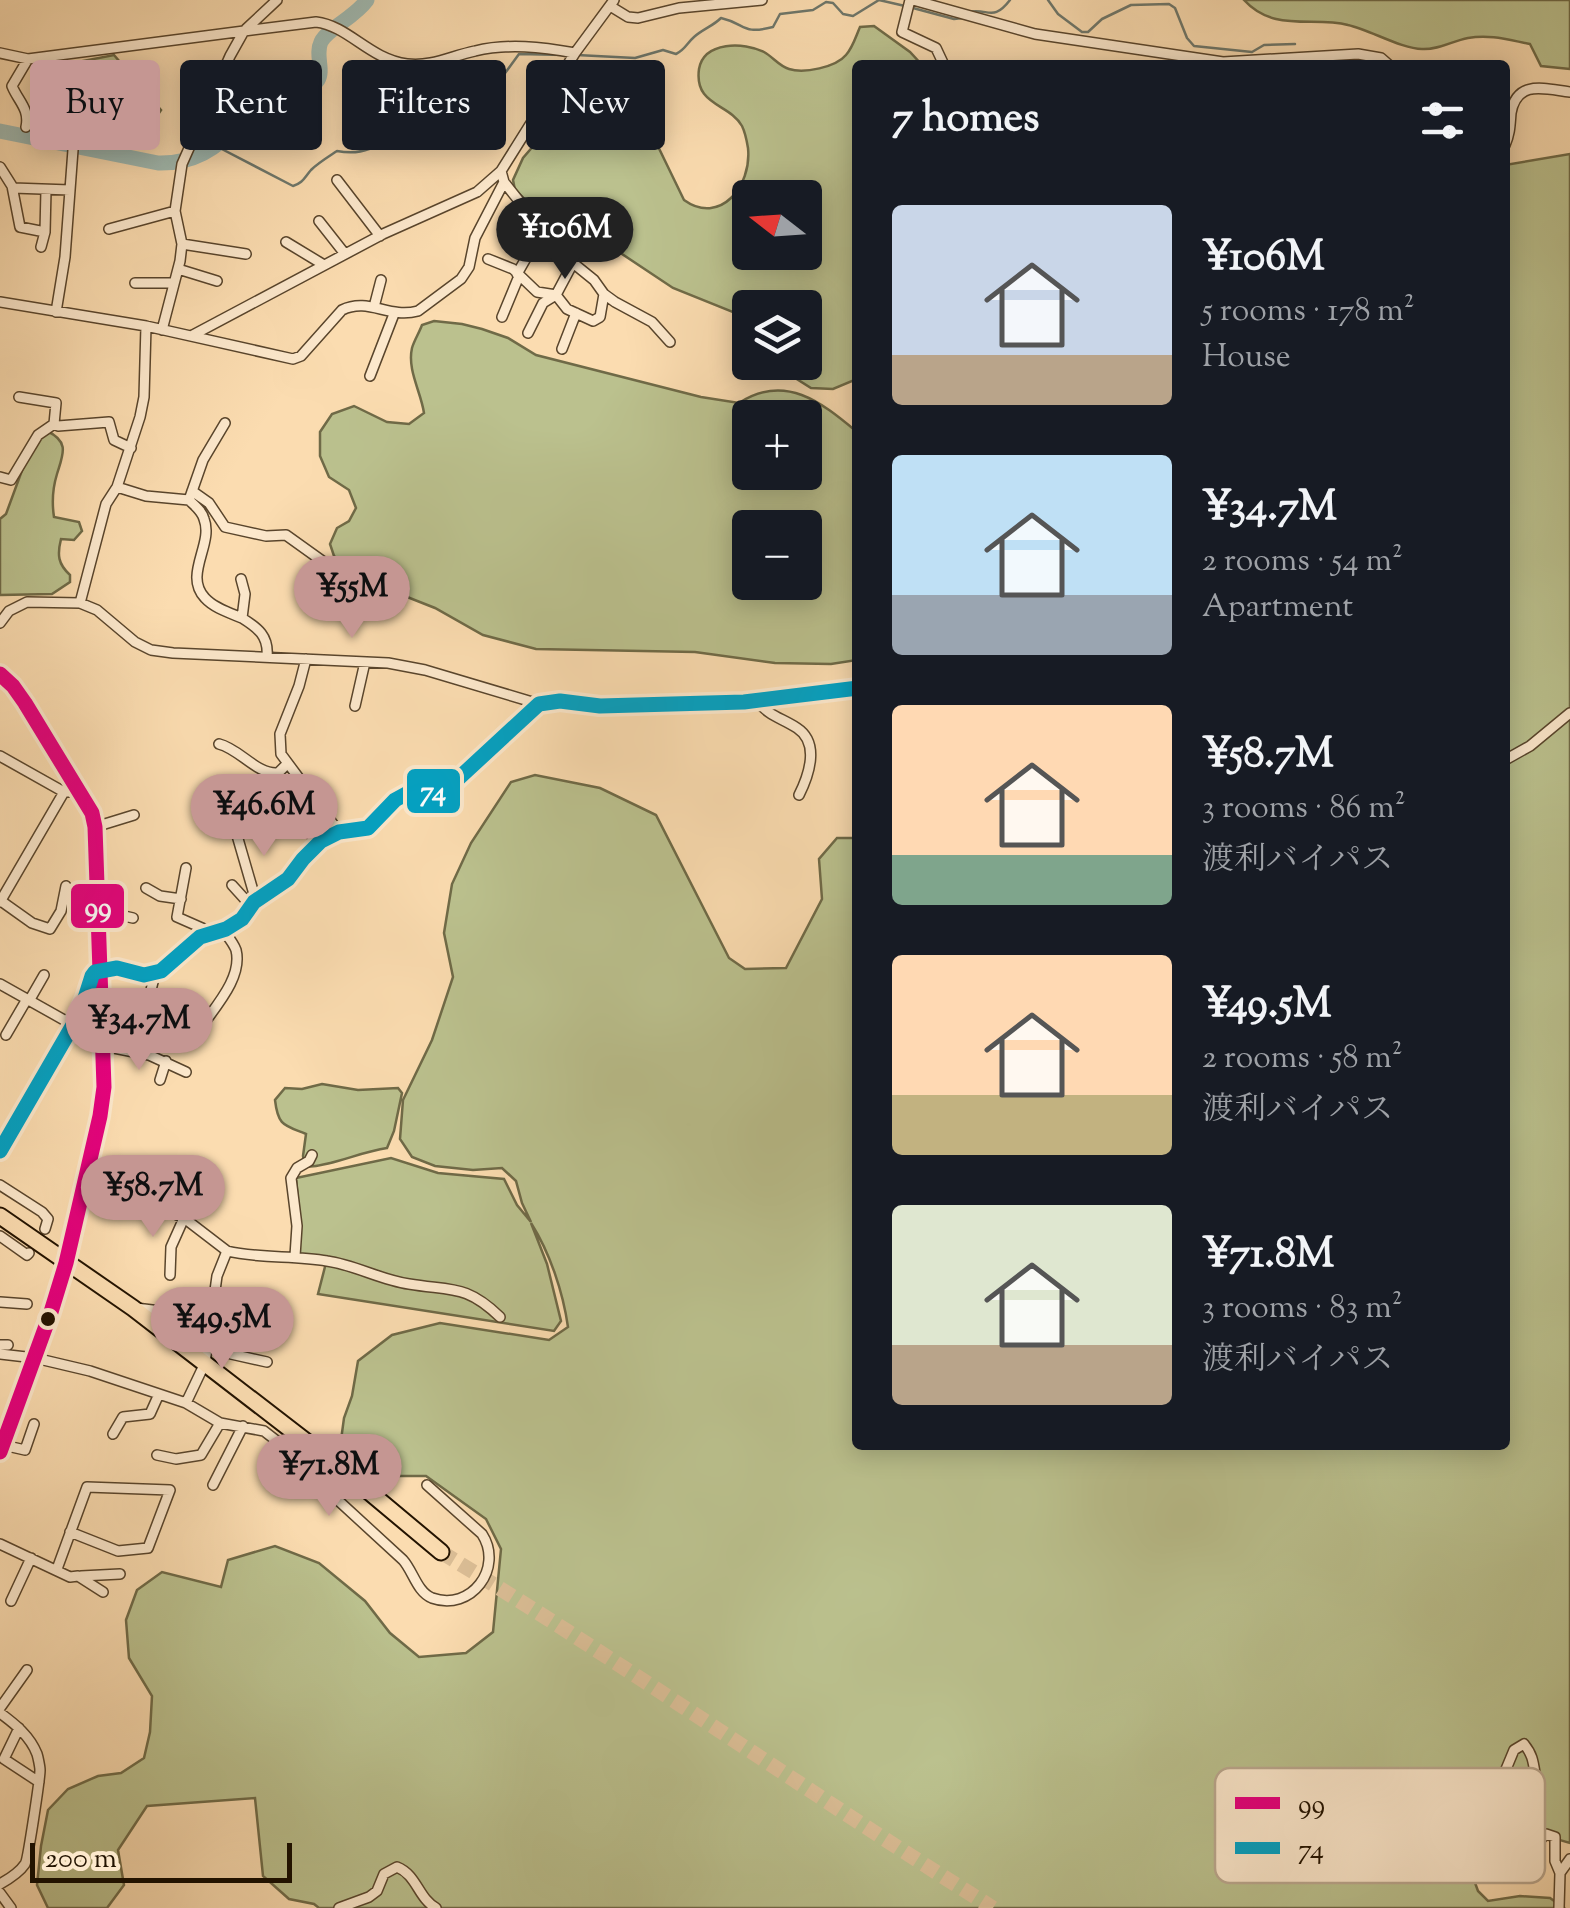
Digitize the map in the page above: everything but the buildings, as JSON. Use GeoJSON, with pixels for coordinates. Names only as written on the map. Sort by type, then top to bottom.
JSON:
{"type":"FeatureCollection","features":[{"type":"Feature","properties":{"kind":"highway"},"geometry":{"type":"LineString","coordinates":[[0,1216],[134,1308],[344,1470],[440,1552]]}},
{"type":"Feature","properties":{"kind":"street"},"geometry":{"type":"LineString","coordinates":[[162,330],[182,244],[175,211],[182,164],[244,30],[277,0]]}},
{"type":"Feature","properties":{"kind":"street"},"geometry":{"type":"LineString","coordinates":[[191,336],[380,236],[477,192],[501,171],[575,53],[612,3],[628,17],[638,18],[679,8],[762,0]]}},
{"type":"Feature","properties":{"kind":"street"},"geometry":{"type":"LineString","coordinates":[[942,60],[936,48],[902,32],[912,0],[1035,34],[1210,60]]}},
{"type":"Feature","properties":{"kind":"street"},"geometry":{"type":"LineString","coordinates":[[710,5],[712,20]]}},
{"type":"Feature","properties":{"kind":"street"},"geometry":{"type":"LineString","coordinates":[[0,52],[28,59],[316,22],[338,29],[376,54],[406,64],[433,63],[475,50],[523,46],[575,53]]}},
{"type":"Feature","properties":{"kind":"street"},"geometry":{"type":"LineString","coordinates":[[1257,60],[1358,54],[1383,60]]}},
{"type":"Feature","properties":{"kind":"street"},"geometry":{"type":"LineString","coordinates":[[48,56],[74,110],[65,257],[56,312]]}},
{"type":"Feature","properties":{"kind":"street"},"geometry":{"type":"LineString","coordinates":[[26,127],[24,105],[12,86],[28,59]]}},
{"type":"Feature","properties":{"kind":"street"},"geometry":{"type":"LineString","coordinates":[[1510,133],[1512,107],[1524,90],[1570,92]]}},
{"type":"Feature","properties":{"kind":"street"},"geometry":{"type":"LineString","coordinates":[[0,168],[13,188],[20,228],[44,232]]}},
{"type":"Feature","properties":{"kind":"street"},"geometry":{"type":"LineString","coordinates":[[501,171],[504,182],[526,210],[571,252],[574,264],[604,294],[652,322],[670,342]]}},
{"type":"Feature","properties":{"kind":"street"},"geometry":{"type":"LineString","coordinates":[[337,180],[380,236]]}},
{"type":"Feature","properties":{"kind":"street"},"geometry":{"type":"LineString","coordinates":[[0,302],[146,326],[293,359],[315,343],[342,310],[356,305],[404,315],[418,311],[461,278],[469,267],[474,238],[504,182]]}},
{"type":"Feature","properties":{"kind":"street"},"geometry":{"type":"LineString","coordinates":[[13,188],[70,190]]}},
{"type":"Feature","properties":{"kind":"street"},"geometry":{"type":"LineString","coordinates":[[41,247],[46,190]]}},
{"type":"Feature","properties":{"kind":"street"},"geometry":{"type":"LineString","coordinates":[[108,230],[175,211]]}},
{"type":"Feature","properties":{"kind":"street"},"geometry":{"type":"LineString","coordinates":[[319,221],[345,254]]}},
{"type":"Feature","properties":{"kind":"street"},"geometry":{"type":"LineString","coordinates":[[502,317],[544,225]]}},
{"type":"Feature","properties":{"kind":"street"},"geometry":{"type":"LineString","coordinates":[[286,242],[324,265]]}},
{"type":"Feature","properties":{"kind":"street"},"geometry":{"type":"LineString","coordinates":[[182,244],[246,254]]}},
{"type":"Feature","properties":{"kind":"street"},"geometry":{"type":"LineString","coordinates":[[488,258],[505,264],[538,292],[556,294],[567,309],[593,321],[600,316],[604,294]]}},
{"type":"Feature","properties":{"kind":"street"},"geometry":{"type":"LineString","coordinates":[[528,333],[543,303],[556,294],[574,264]]}},
{"type":"Feature","properties":{"kind":"street"},"geometry":{"type":"LineString","coordinates":[[178,269],[217,281]]}},
{"type":"Feature","properties":{"kind":"street"},"geometry":{"type":"LineString","coordinates":[[374,307],[382,280]]}},
{"type":"Feature","properties":{"kind":"street"},"geometry":{"type":"LineString","coordinates":[[135,283],[174,283]]}},
{"type":"Feature","properties":{"kind":"street"},"geometry":{"type":"LineString","coordinates":[[562,349],[576,313]]}},
{"type":"Feature","properties":{"kind":"street"},"geometry":{"type":"LineString","coordinates":[[370,376],[394,314]]}},
{"type":"Feature","properties":{"kind":"street"},"geometry":{"type":"LineString","coordinates":[[80,603],[106,504],[117,486],[144,397],[146,326]]}},
{"type":"Feature","properties":{"kind":"street"},"geometry":{"type":"LineString","coordinates":[[19,397],[56,403],[54,424]]}},
{"type":"Feature","properties":{"kind":"street"},"geometry":{"type":"LineString","coordinates":[[54,424],[109,422],[114,440],[130,448]]}},
{"type":"Feature","properties":{"kind":"street"},"geometry":{"type":"LineString","coordinates":[[190,495],[203,460],[225,423]]}},
{"type":"Feature","properties":{"kind":"street"},"geometry":{"type":"LineString","coordinates":[[0,477],[11,480],[38,434],[54,424]]}},
{"type":"Feature","properties":{"kind":"street"},"geometry":{"type":"LineString","coordinates":[[117,486],[146,496],[190,495],[209,503],[225,527],[286,536],[346,578]]}},
{"type":"Feature","properties":{"kind":"street"},"geometry":{"type":"LineString","coordinates":[[190,495],[203,513],[207,531],[197,570],[200,590],[222,610],[258,628],[268,645],[266,657]]}},
{"type":"Feature","properties":{"kind":"street"},"geometry":{"type":"LineString","coordinates":[[241,579],[246,594],[242,618]]}},
{"type":"Feature","properties":{"kind":"street"},"geometry":{"type":"LineString","coordinates":[[0,623],[9,611],[27,602],[80,603],[97,610],[151,650],[408,666],[539,704],[560,701],[600,706],[756,700],[852,689]]}},
{"type":"Feature","properties":{"kind":"street"},"geometry":{"type":"LineString","coordinates":[[306,659],[280,734],[281,754],[339,832]]}},
{"type":"Feature","properties":{"kind":"street"},"geometry":{"type":"LineString","coordinates":[[354,706],[366,662]]}},
{"type":"Feature","properties":{"kind":"street"},"geometry":{"type":"LineString","coordinates":[[0,674],[26,702],[92,813],[95,827],[104,1046],[100,1116],[66,1262],[1,1448],[25,1450],[34,1424]]}},
{"type":"Feature","properties":{"kind":"street"},"geometry":{"type":"LineString","coordinates":[[756,700],[766,712],[808,738],[810,760],[798,795]]}},
{"type":"Feature","properties":{"kind":"street"},"geometry":{"type":"LineString","coordinates":[[0,1151],[73,1025],[92,976],[100,970],[116,968],[144,975],[161,971],[200,937],[242,919],[254,904],[288,879],[323,840],[339,832],[368,828],[406,794],[447,789],[539,704]]}},
{"type":"Feature","properties":{"kind":"street"},"geometry":{"type":"LineString","coordinates":[[1510,757],[1570,713]]}},
{"type":"Feature","properties":{"kind":"street"},"geometry":{"type":"LineString","coordinates":[[219,744],[232,748],[269,774],[278,773],[286,764]]}},
{"type":"Feature","properties":{"kind":"street"},"geometry":{"type":"LineString","coordinates":[[0,756],[64,792],[80,792]]}},
{"type":"Feature","properties":{"kind":"street"},"geometry":{"type":"LineString","coordinates":[[64,792],[0,902],[32,923],[50,929],[60,911],[66,886]]}},
{"type":"Feature","properties":{"kind":"street"},"geometry":{"type":"LineString","coordinates":[[95,827],[134,815]]}},
{"type":"Feature","properties":{"kind":"street"},"geometry":{"type":"LineString","coordinates":[[234,825],[254,904]]}},
{"type":"Feature","properties":{"kind":"street"},"geometry":{"type":"LineString","coordinates":[[292,825],[323,840]]}},
{"type":"Feature","properties":{"kind":"street"},"geometry":{"type":"LineString","coordinates":[[186,868],[178,917],[210,934]]}},
{"type":"Feature","properties":{"kind":"street"},"geometry":{"type":"LineString","coordinates":[[232,885],[254,904]]}},
{"type":"Feature","properties":{"kind":"street"},"geometry":{"type":"LineString","coordinates":[[146,888],[160,896],[182,899]]}},
{"type":"Feature","properties":{"kind":"street"},"geometry":{"type":"LineString","coordinates":[[98,910],[133,918]]}},
{"type":"Feature","properties":{"kind":"street"},"geometry":{"type":"LineString","coordinates":[[200,1029],[226,991],[237,961],[233,944],[223,930]]}},
{"type":"Feature","properties":{"kind":"street"},"geometry":{"type":"LineString","coordinates":[[144,1018],[155,974]]}},
{"type":"Feature","properties":{"kind":"street"},"geometry":{"type":"LineString","coordinates":[[6,1035],[44,975]]}},
{"type":"Feature","properties":{"kind":"street"},"geometry":{"type":"LineString","coordinates":[[1,988],[73,1025]]}},
{"type":"Feature","properties":{"kind":"street"},"geometry":{"type":"LineString","coordinates":[[104,1046],[166,1062],[186,1072]]}},
{"type":"Feature","properties":{"kind":"street"},"geometry":{"type":"LineString","coordinates":[[160,1080],[166,1062]]}},
{"type":"Feature","properties":{"kind":"street"},"geometry":{"type":"LineString","coordinates":[[295,1256],[297,1226],[291,1178],[312,1154]]}},
{"type":"Feature","properties":{"kind":"street"},"geometry":{"type":"LineString","coordinates":[[84,1182],[114,1198],[157,1206],[184,1218],[227,1251],[332,1261],[406,1284],[465,1291],[500,1317]]}},
{"type":"Feature","properties":{"kind":"street"},"geometry":{"type":"LineString","coordinates":[[0,1186],[42,1212],[48,1219],[45,1229]]}},
{"type":"Feature","properties":{"kind":"street"},"geometry":{"type":"LineString","coordinates":[[170,1275],[171,1247],[184,1218]]}},
{"type":"Feature","properties":{"kind":"street"},"geometry":{"type":"LineString","coordinates":[[0,1236],[29,1253]]}},
{"type":"Feature","properties":{"kind":"street"},"geometry":{"type":"LineString","coordinates":[[186,1403],[205,1363],[217,1276],[227,1251]]}},
{"type":"Feature","properties":{"kind":"street"},"geometry":{"type":"LineString","coordinates":[[0,1302],[28,1304]]}},
{"type":"Feature","properties":{"kind":"street"},"geometry":{"type":"LineString","coordinates":[[134,1308],[244,1330]]}},
{"type":"Feature","properties":{"kind":"street"},"geometry":{"type":"LineString","coordinates":[[213,1324],[231,1354],[268,1362]]}},
{"type":"Feature","properties":{"kind":"street"},"geometry":{"type":"LineString","coordinates":[[0,1354],[90,1370],[186,1403],[220,1423],[264,1431],[304,1462],[328,1492],[410,1568],[422,1592],[442,1599],[468,1595],[478,1589],[485,1576],[489,1544],[428,1484]]}},
{"type":"Feature","properties":{"kind":"street"},"geometry":{"type":"LineString","coordinates":[[113,1434],[122,1417],[150,1414],[159,1394]]}},
{"type":"Feature","properties":{"kind":"street"},"geometry":{"type":"LineString","coordinates":[[157,1455],[176,1459],[201,1455],[220,1423]]}},
{"type":"Feature","properties":{"kind":"street"},"geometry":{"type":"LineString","coordinates":[[213,1486],[242,1426]]}},
{"type":"Feature","properties":{"kind":"street"},"geometry":{"type":"LineString","coordinates":[[56,1569],[87,1487],[170,1490],[148,1548],[118,1551],[70,1532]]}},
{"type":"Feature","properties":{"kind":"street"},"geometry":{"type":"LineString","coordinates":[[0,1544],[70,1577],[120,1574]]}},
{"type":"Feature","properties":{"kind":"street"},"geometry":{"type":"LineString","coordinates":[[11,1601],[31,1558]]}},
{"type":"Feature","properties":{"kind":"street"},"geometry":{"type":"LineString","coordinates":[[78,1576],[103,1592]]}},
{"type":"Feature","properties":{"kind":"street"},"geometry":{"type":"LineString","coordinates":[[0,1884],[27,1861],[39,1782],[36,1752],[0,1710],[28,1670]]}},
{"type":"Feature","properties":{"kind":"street"},"geometry":{"type":"LineString","coordinates":[[19,1728],[4,1759],[39,1782]]}},
{"type":"Feature","properties":{"kind":"street"},"geometry":{"type":"LineString","coordinates":[[1506,1768],[1514,1750],[1524,1744],[1532,1754],[1534,1768]]}},
{"type":"Feature","properties":{"kind":"street"},"geometry":{"type":"LineString","coordinates":[[1545,1835],[1555,1837],[1556,1868],[1560,1873]]}},
{"type":"Feature","properties":{"kind":"street"},"geometry":{"type":"LineString","coordinates":[[1559,1908],[1560,1873],[1570,1859]]}},
{"type":"Feature","properties":{"kind":"street"},"geometry":{"type":"LineString","coordinates":[[338,1908],[369,1897],[377,1891],[387,1870],[398,1867],[408,1872],[425,1900],[436,1908]]}},
{"type":"Feature","properties":{"kind":"street"},"geometry":{"type":"LineString","coordinates":[[0,1893],[10,1908]]}},
{"type":"Feature","properties":{"kind":"green space"},"geometry":{"type":"Polygon","coordinates":[[[1244,0],[1570,0],[1570,69],[1541,66],[1530,44],[1476,37],[1434,48],[1414,48],[1348,25],[1268,17],[1244,0]]]}},
{"type":"Feature","properties":{"kind":"green space"},"geometry":{"type":"Polygon","coordinates":[[[874,26],[917,60],[852,60],[852,381],[833,389],[811,388],[798,380],[822,380],[822,290],[732,290],[732,312],[673,288],[613,248],[566,230],[515,190],[513,180],[530,150],[660,150],[684,200],[710,208],[732,197],[732,270],[822,270],[822,180],[743,180],[748,148],[743,128],[736,118],[707,97],[699,81],[699,69],[708,53],[726,46],[746,46],[764,52],[782,66],[803,71],[835,63],[846,55],[860,27],[874,26]]]}},
{"type":"Feature","properties":{"kind":"green space"},"geometry":{"type":"Polygon","coordinates":[[[114,55],[118,60],[88,60],[114,55]]]}},
{"type":"Feature","properties":{"kind":"green space"},"geometry":{"type":"Polygon","coordinates":[[[1570,154],[1570,1843],[1545,1836],[1545,1768],[1215,1768],[1215,1883],[1475,1883],[1488,1901],[1520,1896],[1550,1898],[1564,1908],[319,1908],[289,1899],[263,1876],[255,1798],[147,1806],[118,1850],[124,1885],[107,1908],[48,1908],[37,1885],[48,1810],[68,1789],[98,1776],[121,1773],[144,1758],[152,1696],[129,1658],[126,1620],[137,1590],[162,1572],[221,1587],[228,1560],[275,1546],[319,1563],[365,1601],[390,1633],[419,1657],[466,1653],[493,1632],[501,1549],[486,1519],[426,1476],[385,1476],[356,1462],[346,1453],[341,1440],[344,1418],[358,1361],[392,1335],[440,1323],[549,1340],[568,1327],[550,1260],[531,1223],[547,1264],[561,1321],[554,1331],[318,1294],[327,1259],[299,1254],[296,1178],[391,1158],[438,1173],[504,1179],[531,1222],[516,1181],[502,1168],[435,1166],[412,1157],[400,1139],[403,1100],[432,1040],[453,977],[444,933],[452,884],[471,843],[511,782],[535,775],[600,788],[656,815],[729,958],[745,969],[786,968],[822,899],[819,859],[837,838],[852,838],[852,1450],[1510,1450],[1510,164],[1570,154]]]}},
{"type":"Feature","properties":{"kind":"green space"},"geometry":{"type":"Polygon","coordinates":[[[434,321],[462,324],[508,338],[536,355],[732,402],[732,490],[822,490],[822,406],[852,428],[852,661],[775,663],[695,652],[536,649],[483,635],[435,608],[364,580],[334,556],[330,544],[337,528],[349,521],[356,508],[349,490],[329,477],[320,456],[320,432],[332,414],[354,406],[387,422],[409,424],[424,413],[411,356],[422,325],[434,321]]]}},
{"type":"Feature","properties":{"kind":"green space"},"geometry":{"type":"Polygon","coordinates":[[[772,391],[812,400],[745,400],[772,391]]]}},
{"type":"Feature","properties":{"kind":"green space"},"geometry":{"type":"Polygon","coordinates":[[[47,431],[63,449],[54,490],[54,517],[79,522],[82,531],[74,540],[61,539],[60,559],[70,582],[52,594],[0,595],[0,519],[6,514],[31,446],[47,431]]]}},
{"type":"Feature","properties":{"kind":"green space"},"geometry":{"type":"Polygon","coordinates":[[[322,1084],[358,1090],[398,1088],[402,1093],[387,1148],[305,1167],[306,1134],[283,1123],[275,1100],[285,1088],[322,1084]]]}},
{"type":"Feature","properties":{"kind":"waterway"},"geometry":{"type":"LineString","coordinates":[[0,131],[158,163],[193,158],[222,141],[267,96],[314,85],[320,76],[321,42],[367,0]]}},
{"type":"Feature","properties":{"kind":"waterway"},"geometry":{"type":"LineString","coordinates":[[879,0],[905,6]]}},
{"type":"Feature","properties":{"kind":"waterway"},"geometry":{"type":"LineString","coordinates":[[577,55],[635,58],[663,50],[676,54],[721,18],[749,29],[763,29],[773,27],[780,14],[813,10],[826,2],[853,16],[879,0]]}},
{"type":"Feature","properties":{"kind":"waterway"},"geometry":{"type":"LineString","coordinates":[[968,12],[999,11],[1010,0]]}},
{"type":"Feature","properties":{"kind":"waterway"},"geometry":{"type":"LineString","coordinates":[[1048,0],[1058,14],[1082,32],[1131,5],[1169,4],[1175,8],[1194,46],[1252,52],[1264,45],[1295,44]]}},
{"type":"Feature","properties":{"kind":"waterway"},"geometry":{"type":"LineString","coordinates":[[913,8],[963,18]]}},
{"type":"Feature","properties":{"kind":"waterway"},"geometry":{"type":"LineString","coordinates":[[224,150],[293,186],[337,151],[362,151],[397,130],[438,129],[459,119],[495,96],[500,80],[519,54],[564,55]]}},
{"type":"Feature","properties":{"kind":"tunnel"},"geometry":{"type":"LineString","coordinates":[[441,1552],[993,1908]]}},
{"type":"Feature","properties":{"kind":"transit line","name":"99"},"geometry":{"type":"LineString","coordinates":[[0,674],[25,703],[92,813],[104,1087],[66,1263],[0,1452]]}},
{"type":"Feature","properties":{"kind":"transit line","name":"74"},"geometry":{"type":"LineString","coordinates":[[0,1151],[73,1025],[95,972],[117,968],[144,975],[161,971],[200,937],[242,919],[254,902],[288,879],[321,841],[339,832],[368,828],[406,794],[447,789],[539,704],[744,702],[852,689]]}}]}
